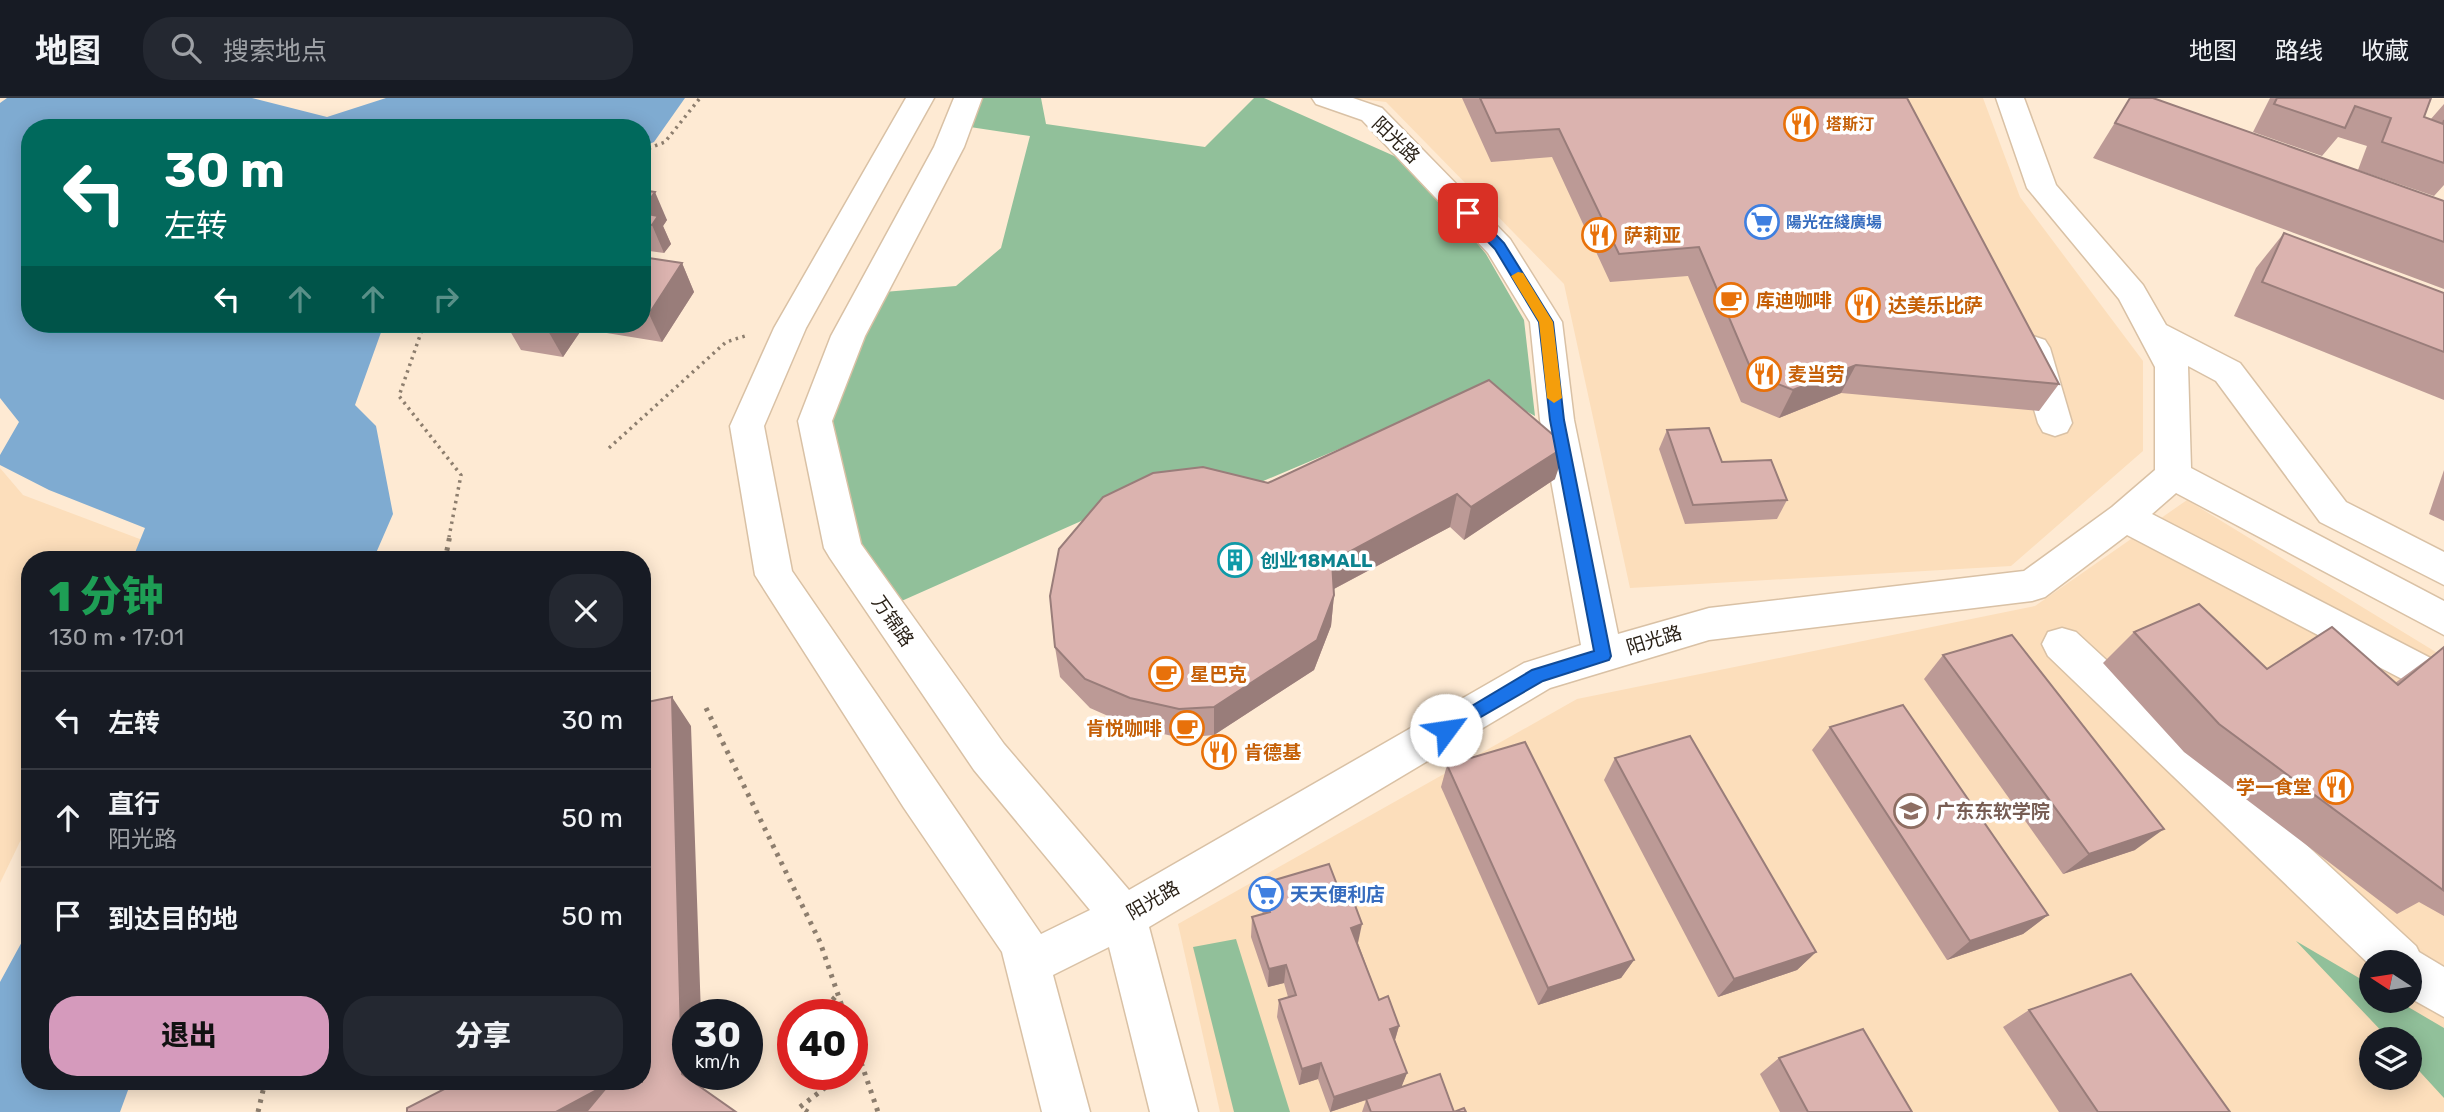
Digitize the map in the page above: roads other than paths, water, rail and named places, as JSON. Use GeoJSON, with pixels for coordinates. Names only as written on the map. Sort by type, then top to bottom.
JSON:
{"type":"FeatureCollection","features":[{"type":"Feature","properties":{"kind":"street"},"geometry":{"type":"LineString","coordinates":[[920,98],[790,328],[747,426],[774,575],[919,795],[1022,943],[1066,1112]]}},
{"type":"Feature","properties":{"kind":"street","name":"万锦路"},"geometry":{"type":"LineString","coordinates":[[968,98],[949,147],[848,335],[815,421],[842,548],[989,757],[1124,917],[1174,1112]]}},
{"type":"Feature","properties":{"kind":"street","name":"阳光路"},"geometry":{"type":"LineString","coordinates":[[1326,98],[1372,114],[1499,246],[1546,322],[1557,420],[1603,656]]}},
{"type":"Feature","properties":{"kind":"street"},"geometry":{"type":"LineString","coordinates":[[2010,98],[2042,188],[2132,293],[2172,367],[2173,475],[2444,620]]}},
{"type":"Feature","properties":{"kind":"street"},"geometry":{"type":"LineString","coordinates":[[2019,318],[2028,329],[2056,423]]}},
{"type":"Feature","properties":{"kind":"street"},"geometry":{"type":"LineString","coordinates":[[2154,333],[2228,372],[2333,512],[2444,570]]}},
{"type":"Feature","properties":{"kind":"street","name":"阳光路"},"geometry":{"type":"LineString","coordinates":[[1027,964],[1124,917],[1538,675],[1709,624],[1859,604],[2032,586],[2125,517],[2173,475]]}},
{"type":"Feature","properties":{"kind":"street"},"geometry":{"type":"LineString","coordinates":[[2125,517],[2444,684]]}},
{"type":"Feature","properties":{"kind":"street"},"geometry":{"type":"LineString","coordinates":[[2062,644],[2387,950]]}},
{"type":"Feature","properties":{"kind":"street"},"geometry":{"type":"LineString","coordinates":[[2422,979],[2444,995]]}},
{"type":"Feature","properties":{"kind":"water"},"geometry":{"type":"Polygon","coordinates":[[[7,98],[252,98],[327,117],[386,98],[685,98],[651,143],[651,119],[21,119],[21,333],[381,333],[355,405],[376,426],[393,514],[377,551],[136,551],[145,528],[49,490],[0,465],[0,455],[19,422],[0,398],[0,103],[7,98]]]}},
{"type":"Feature","properties":{"kind":"water"},"geometry":{"type":"Polygon","coordinates":[[[21,944],[21,1090],[128,1090],[120,1112],[0,1112],[0,982],[21,944]]]}},
{"type":"Feature","properties":{"kind":"place","name":"塔斯汀"},"geometry":{"type":"Point","coordinates":[1801,124]}},
{"type":"Feature","properties":{"kind":"place","name":"陽光在綫廣場"},"geometry":{"type":"Point","coordinates":[1762,222]}},
{"type":"Feature","properties":{"kind":"place","name":"萨莉亚"},"geometry":{"type":"Point","coordinates":[1599,235]}},
{"type":"Feature","properties":{"kind":"place","name":"库迪咖啡"},"geometry":{"type":"Point","coordinates":[1731,300]}},
{"type":"Feature","properties":{"kind":"place","name":"达美乐比萨"},"geometry":{"type":"Point","coordinates":[1863,305]}},
{"type":"Feature","properties":{"kind":"place","name":"麦当劳"},"geometry":{"type":"Point","coordinates":[1764,374]}},
{"type":"Feature","properties":{"kind":"place","name":"创业18MALL"},"geometry":{"type":"Point","coordinates":[1235,560]}},
{"type":"Feature","properties":{"kind":"place","name":"星巴克"},"geometry":{"type":"Point","coordinates":[1166,674]}},
{"type":"Feature","properties":{"kind":"place","name":"肯悦咖啡"},"geometry":{"type":"Point","coordinates":[1187,728]}},
{"type":"Feature","properties":{"kind":"place","name":"肯德基"},"geometry":{"type":"Point","coordinates":[1219,752]}},
{"type":"Feature","properties":{"kind":"place","name":"学一食堂"},"geometry":{"type":"Point","coordinates":[2336,787]}},
{"type":"Feature","properties":{"kind":"place","name":"广东东软学院"},"geometry":{"type":"Point","coordinates":[1911,811]}},
{"type":"Feature","properties":{"kind":"place","name":"天天便利店"},"geometry":{"type":"Point","coordinates":[1266,894]}}]}
